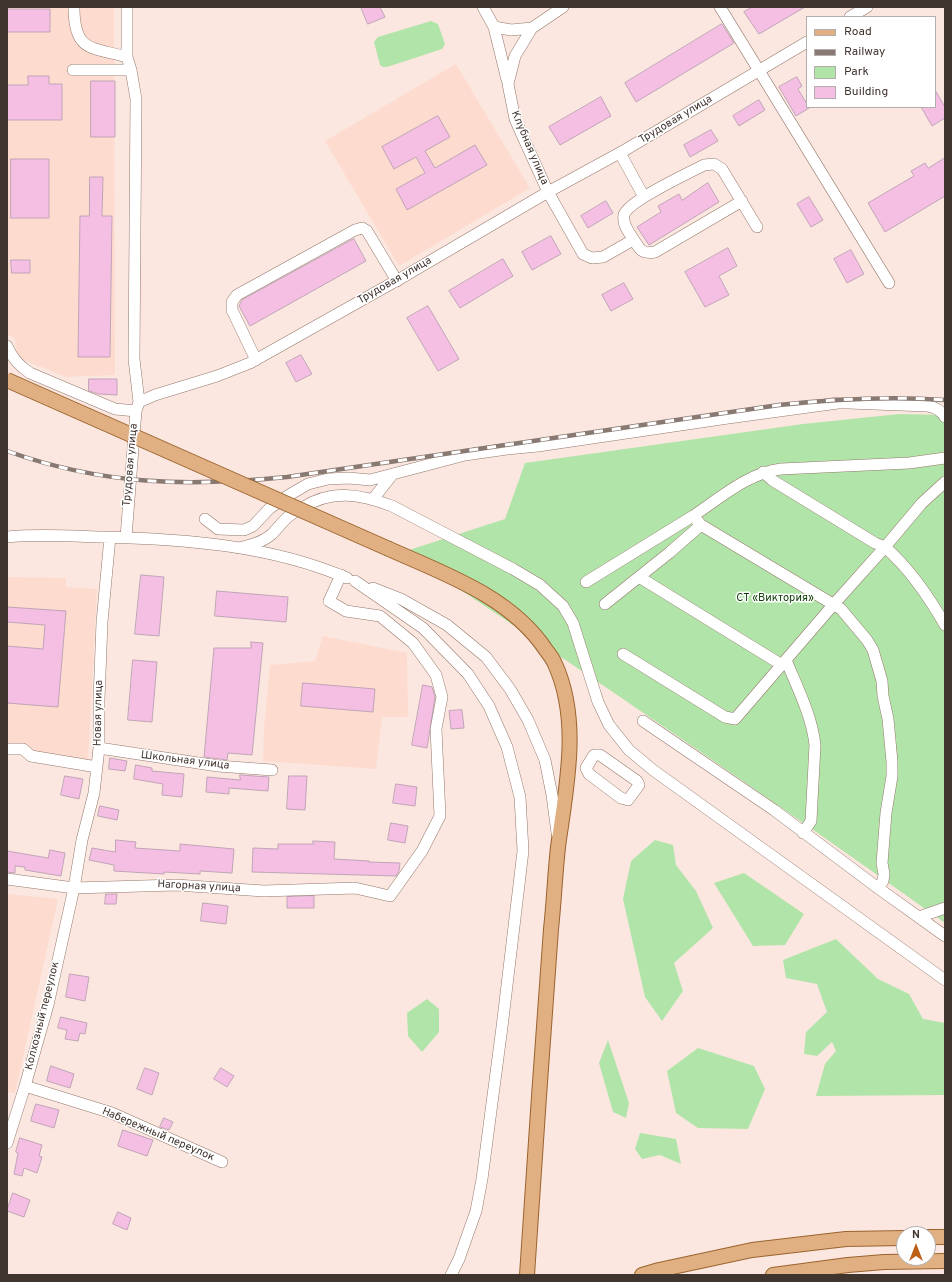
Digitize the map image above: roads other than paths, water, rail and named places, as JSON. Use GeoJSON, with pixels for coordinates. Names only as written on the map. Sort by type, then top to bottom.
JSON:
{"type":"FeatureCollection","features":[{"type":"Feature","properties":{"kind":"main road"},"geometry":{"type":"LineString","coordinates":[[7,380],[389,549],[478,591],[512,612],[538,636],[555,662],[563,686],[568,711],[570,742],[567,779],[557,856],[527,1275]]}},
{"type":"Feature","properties":{"kind":"main road"},"geometry":{"type":"LineString","coordinates":[[642,1275],[752,1250],[846,1239],[896,1238]]}},
{"type":"Feature","properties":{"kind":"main road"},"geometry":{"type":"LineString","coordinates":[[772,1275],[884,1262],[945,1261]]}},
{"type":"Feature","properties":{"kind":"street"},"geometry":{"type":"LineString","coordinates":[[74,7],[74,22],[80,40],[92,48],[127,57]]}},
{"type":"Feature","properties":{"kind":"street"},"geometry":{"type":"LineString","coordinates":[[7,346],[10,354],[19,366],[30,373],[115,410],[137,406],[134,359],[136,99],[127,57],[127,7]]}},
{"type":"Feature","properties":{"kind":"street"},"geometry":{"type":"LineString","coordinates":[[483,7],[494,27],[508,84]]}},
{"type":"Feature","properties":{"kind":"street","name":"Клубная улица"},"geometry":{"type":"LineString","coordinates":[[563,7],[532,28],[515,56],[508,84],[515,119],[548,192],[583,254],[592,258],[603,257],[633,240]]}},
{"type":"Feature","properties":{"kind":"street"},"geometry":{"type":"LineString","coordinates":[[720,7],[888,284]]}},
{"type":"Feature","properties":{"kind":"street"},"geometry":{"type":"LineString","coordinates":[[852,16],[867,7]]}},
{"type":"Feature","properties":{"kind":"street"},"geometry":{"type":"LineString","coordinates":[[494,27],[511,30],[532,28]]}},
{"type":"Feature","properties":{"kind":"street","name":"Трудовая улица"},"geometry":{"type":"LineString","coordinates":[[126,537],[137,406],[155,395],[217,376],[256,360],[397,281],[548,192],[620,153],[806,43]]}},
{"type":"Feature","properties":{"kind":"street"},"geometry":{"type":"LineString","coordinates":[[73,70],[131,70]]}},
{"type":"Feature","properties":{"kind":"street"},"geometry":{"type":"LineString","coordinates":[[620,153],[644,197]]}},
{"type":"Feature","properties":{"kind":"street"},"geometry":{"type":"LineString","coordinates":[[742,201],[655,252],[648,253],[640,250],[625,226],[624,216],[629,208],[644,197],[704,165],[714,164],[722,169],[742,201],[757,227]]}},
{"type":"Feature","properties":{"kind":"street"},"geometry":{"type":"LineString","coordinates":[[256,360],[232,310],[232,302],[237,295],[355,230],[362,228],[367,231],[397,281]]}},
{"type":"Feature","properties":{"kind":"street"},"geometry":{"type":"LineString","coordinates":[[205,519],[218,529],[244,530],[253,526],[270,508],[289,494],[308,484],[328,479],[349,478],[370,480],[465,455],[507,448],[538,446],[720,419],[848,403],[927,406],[937,409],[945,417]]}},
{"type":"Feature","properties":{"kind":"street"},"geometry":{"type":"LineString","coordinates":[[586,582],[693,516],[741,484],[763,472],[781,469],[909,463],[945,458]]}},
{"type":"Feature","properties":{"kind":"street"},"geometry":{"type":"LineString","coordinates":[[763,472],[772,480],[875,543],[885,547],[897,557],[930,600],[945,625]]}},
{"type":"Feature","properties":{"kind":"street"},"geometry":{"type":"LineString","coordinates":[[373,499],[392,475]]}},
{"type":"Feature","properties":{"kind":"street"},"geometry":{"type":"LineString","coordinates":[[623,654],[725,717],[735,719],[922,503],[943,487]]}},
{"type":"Feature","properties":{"kind":"street"},"geometry":{"type":"LineString","coordinates":[[239,548],[256,544],[271,535],[290,515],[313,501],[334,495],[356,496],[373,499],[392,506],[513,569],[540,585],[563,606],[573,623],[598,702],[609,725],[629,750],[653,770],[945,980]]}},
{"type":"Feature","properties":{"kind":"street"},"geometry":{"type":"LineString","coordinates":[[693,516],[701,525],[841,609],[863,634],[873,650],[882,681],[883,696],[888,719],[892,762],[892,776],[886,813],[882,864],[884,874],[883,881],[878,888]]}},
{"type":"Feature","properties":{"kind":"street"},"geometry":{"type":"LineString","coordinates":[[605,604],[669,553],[701,525]]}},
{"type":"Feature","properties":{"kind":"street"},"geometry":{"type":"LineString","coordinates":[[7,529],[32,535]]}},
{"type":"Feature","properties":{"kind":"street"},"geometry":{"type":"LineString","coordinates":[[211,544],[218,529]]}},
{"type":"Feature","properties":{"kind":"street"},"geometry":{"type":"LineString","coordinates":[[7,538],[32,535],[126,537],[211,544],[270,553],[341,575],[401,599],[447,625],[486,657],[510,688],[528,720],[545,760],[555,815],[557,856]]}},
{"type":"Feature","properties":{"kind":"street","name":"Новая улица"},"geometry":{"type":"LineString","coordinates":[[74,888],[82,840],[94,793],[99,748],[102,622],[110,537]]}},
{"type":"Feature","properties":{"kind":"street","name":"Нагорная улица"},"geometry":{"type":"LineString","coordinates":[[7,879],[74,888],[176,885],[264,891],[355,888],[390,896],[422,851],[440,816],[436,730],[442,697],[436,675],[413,643],[380,616],[346,611],[329,601],[341,575]]}},
{"type":"Feature","properties":{"kind":"street"},"geometry":{"type":"LineString","coordinates":[[639,577],[784,662],[810,720],[814,734],[815,745],[811,821],[804,833]]}},
{"type":"Feature","properties":{"kind":"street"},"geometry":{"type":"LineString","coordinates":[[355,581],[422,628],[468,674],[489,706],[507,747],[520,797],[523,851],[482,1179],[476,1211],[459,1259],[451,1275]]}},
{"type":"Feature","properties":{"kind":"street"},"geometry":{"type":"LineString","coordinates":[[643,721],[774,810],[945,936]]}},
{"type":"Feature","properties":{"kind":"street","name":"Школьная улица"},"geometry":{"type":"LineString","coordinates":[[99,748],[218,766],[272,770]]}},
{"type":"Feature","properties":{"kind":"street"},"geometry":{"type":"LineString","coordinates":[[7,749],[23,749],[31,756],[97,767]]}},
{"type":"Feature","properties":{"kind":"street"},"geometry":{"type":"LineString","coordinates":[[619,767],[629,750]]}},
{"type":"Feature","properties":{"kind":"street"},"geometry":{"type":"LineString","coordinates":[[594,755],[600,755],[619,767],[637,781],[639,785],[628,800],[621,798],[589,774],[586,768],[594,755]]}},
{"type":"Feature","properties":{"kind":"street","name":"Колхозный переулок"},"geometry":{"type":"LineString","coordinates":[[7,1143],[48,1005],[74,888]]}},
{"type":"Feature","properties":{"kind":"street"},"geometry":{"type":"LineString","coordinates":[[919,917],[945,908]]}},
{"type":"Feature","properties":{"kind":"street","name":"Набережный переулок"},"geometry":{"type":"LineString","coordinates":[[25,1086],[112,1113],[222,1162]]}},
{"type":"Feature","properties":{"kind":"railway"},"geometry":{"type":"LineString","coordinates":[[7,451],[77,471],[111,477],[180,482],[214,482],[287,477],[779,405],[862,399],[904,398],[945,400]]}},
{"type":"Feature","properties":{"kind":"park label","name":"СТ «Виктория»"},"geometry":{"type":"Point","coordinates":[775,599]}}]}
